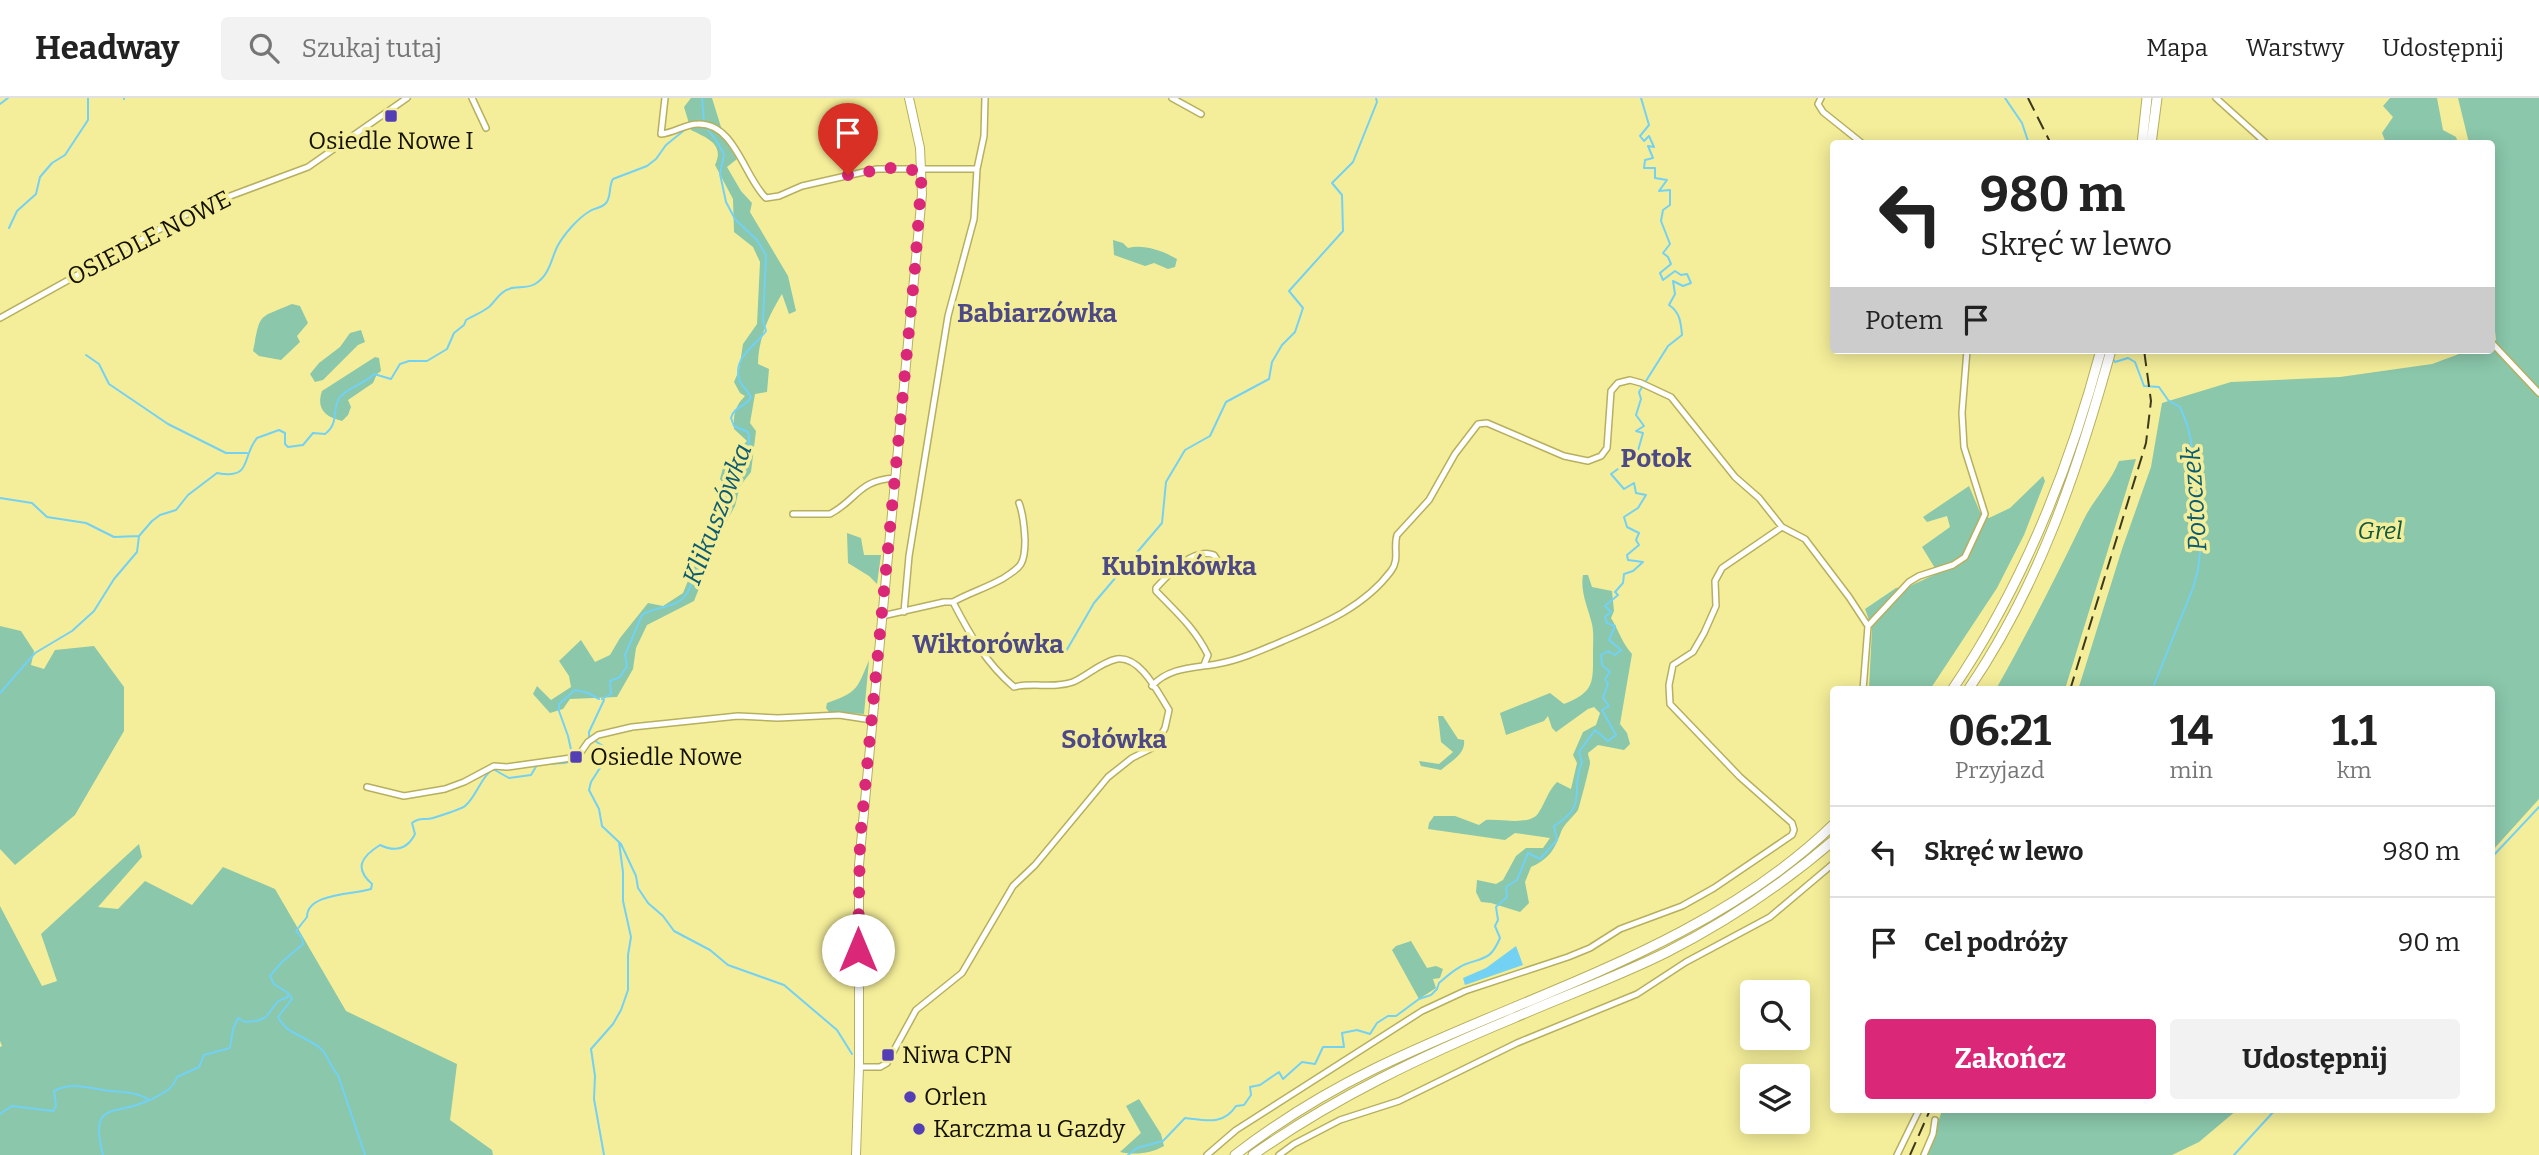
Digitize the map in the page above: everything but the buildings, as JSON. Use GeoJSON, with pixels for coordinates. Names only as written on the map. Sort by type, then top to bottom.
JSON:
{"type":"FeatureCollection","features":[{"type":"Feature","properties":{"kind":"main road"},"geometry":{"type":"LineString","coordinates":[[856,1155],[859,865],[920,220],[920,148],[909,98]]}},
{"type":"Feature","properties":{"kind":"main road"},"geometry":{"type":"LineString","coordinates":[[2142,140],[2147,98]]}},
{"type":"Feature","properties":{"kind":"main road"},"geometry":{"type":"LineString","coordinates":[[2152,140],[2157,98]]}},
{"type":"Feature","properties":{"kind":"main road"},"geometry":{"type":"LineString","coordinates":[[1955,686],[1991,629],[2036,540],[2055,495],[2100,354]]}},
{"type":"Feature","properties":{"kind":"main road"},"geometry":{"type":"LineString","coordinates":[[1970,686],[2008,626],[2037,569],[2066,497],[2110,354]]}},
{"type":"Feature","properties":{"kind":"main road"},"geometry":{"type":"LineString","coordinates":[[1235,1155],[1296,1112],[1373,1070],[1584,979],[1700,922],[1788,863],[1830,827]]}},
{"type":"Feature","properties":{"kind":"main road"},"geometry":{"type":"LineString","coordinates":[[1253,1155],[1304,1120],[1381,1078],[1472,1036],[1625,972],[1680,945],[1765,892],[1830,843]]}},
{"type":"Feature","properties":{"kind":"street","name":"OSIEDLE NOWE"},"geometry":{"type":"LineString","coordinates":[[0,318],[198,208],[308,167],[407,98]]}},
{"type":"Feature","properties":{"kind":"street"},"geometry":{"type":"LineString","coordinates":[[472,98],[486,128]]}},
{"type":"Feature","properties":{"kind":"street"},"geometry":{"type":"LineString","coordinates":[[665,98],[661,134],[696,123],[716,128],[733,147],[766,198],[779,196],[802,186],[877,169],[977,169]]}},
{"type":"Feature","properties":{"kind":"street"},"geometry":{"type":"LineString","coordinates":[[904,612],[909,555],[948,316],[974,219],[977,169],[984,144],[985,98]]}},
{"type":"Feature","properties":{"kind":"street"},"geometry":{"type":"LineString","coordinates":[[1172,98],[1201,114]]}},
{"type":"Feature","properties":{"kind":"street"},"geometry":{"type":"LineString","coordinates":[[1821,98],[1818,104],[1823,112],[1858,140]]}},
{"type":"Feature","properties":{"kind":"street"},"geometry":{"type":"LineString","coordinates":[[2216,98],[2263,140]]}},
{"type":"Feature","properties":{"kind":"street"},"geometry":{"type":"LineString","coordinates":[[2495,346],[2539,393]]}},
{"type":"Feature","properties":{"kind":"street"},"geometry":{"type":"LineString","coordinates":[[1868,626],[1909,582],[1953,565],[1965,557],[1985,514],[1964,447],[1962,413],[1967,354]]}},
{"type":"Feature","properties":{"kind":"street"},"geometry":{"type":"LineString","coordinates":[[1152,686],[1167,674],[1185,668],[1249,656],[1342,615],[1361,601],[1391,571],[1397,560],[1397,535],[1429,500],[1455,454],[1478,424],[1487,423],[1564,456],[1588,461],[1601,456],[1607,448],[1611,391],[1618,383],[1630,380],[1671,397],[1717,457],[1759,498],[1782,527],[1805,539],[1868,626],[1863,686]]}},
{"type":"Feature","properties":{"kind":"street"},"geometry":{"type":"LineString","coordinates":[[793,514],[830,514],[873,481],[895,478]]}},
{"type":"Feature","properties":{"kind":"street"},"geometry":{"type":"LineString","coordinates":[[882,616],[953,602],[993,585],[1013,573],[1022,564],[1025,551],[1024,515],[1019,503]]}},
{"type":"Feature","properties":{"kind":"street"},"geometry":{"type":"LineString","coordinates":[[1207,1155],[1236,1130],[1422,1011],[1465,991],[1568,957],[1599,943],[1620,929],[1682,906],[1714,888],[1792,835],[1792,823],[1740,777],[1670,704],[1669,685],[1673,665],[1693,652],[1716,607],[1715,581],[1722,568],[1782,527]]}},
{"type":"Feature","properties":{"kind":"street"},"geometry":{"type":"LineString","coordinates":[[1204,665],[1208,655],[1200,640],[1156,588],[1190,558],[1202,554],[1214,555],[1223,569]]}},
{"type":"Feature","properties":{"kind":"street"},"geometry":{"type":"LineString","coordinates":[[859,1067],[880,1067],[887,1063],[916,1010],[961,973],[1013,886],[1035,864],[1108,777],[1132,758],[1154,747],[1160,740],[1169,710],[1134,663],[1116,659],[1072,682],[1014,687],[996,672],[983,654],[953,602]]}},
{"type":"Feature","properties":{"kind":"street"},"geometry":{"type":"LineString","coordinates":[[367,787],[404,796],[445,789],[494,766],[507,767],[570,758],[581,752],[592,738],[632,727],[738,716],[778,718],[839,715],[872,720]]}},
{"type":"Feature","properties":{"kind":"street"},"geometry":{"type":"LineString","coordinates":[[1279,1155],[1340,1120],[1399,1101],[1517,1043],[1637,995],[1686,962],[1770,917],[1830,866]]}},
{"type":"Feature","properties":{"kind":"street"},"geometry":{"type":"LineString","coordinates":[[1897,1155],[1918,1113]]}},
{"type":"Feature","properties":{"kind":"street"},"geometry":{"type":"LineString","coordinates":[[1924,1155],[1933,1135],[1935,1120]]}},
{"type":"Feature","properties":{"kind":"green space"},"geometry":{"type":"Polygon","coordinates":[[[691,98],[712,98],[725,140],[737,159],[727,167],[741,191],[752,203],[750,212],[788,276],[796,311],[789,314],[782,294],[765,328],[758,364],[769,369],[767,392],[755,394],[750,423],[756,431],[751,472],[740,486],[735,506],[723,528],[694,601],[647,625],[636,648],[633,669],[617,697],[570,699],[563,709],[550,713],[533,694],[537,686],[551,700],[571,687],[569,676],[559,661],[581,640],[595,662],[610,655],[648,603],[663,606],[683,593],[723,496],[725,486],[720,479],[724,464],[747,441],[734,429],[735,411],[745,396],[734,382],[743,344],[757,324],[760,262],[753,247],[734,232],[733,199],[715,165],[718,152],[716,147],[708,139],[691,130],[684,107],[691,98]]]}},
{"type":"Feature","properties":{"kind":"green space"},"geometry":{"type":"Polygon","coordinates":[[[2390,98],[2437,98],[2443,130],[2457,140],[2385,140],[2382,133],[2393,117],[2383,106],[2390,98]]]}},
{"type":"Feature","properties":{"kind":"green space","name":"Grel"},"geometry":{"type":"Polygon","coordinates":[[[2458,98],[2539,98],[2539,799],[2495,848],[2495,686],[2079,686],[2151,467],[2162,403],[2231,382],[2340,377],[2432,364],[2459,354],[2495,354],[2495,140],[2468,140],[2458,98]]]}},
{"type":"Feature","properties":{"kind":"green space"},"geometry":{"type":"Polygon","coordinates":[[[1113,240],[1128,248],[1147,248],[1166,253],[1177,259],[1175,267],[1168,269],[1154,263],[1145,266],[1114,255],[1113,240]]]}},
{"type":"Feature","properties":{"kind":"green space"},"geometry":{"type":"Polygon","coordinates":[[[292,304],[300,306],[308,323],[297,336],[300,342],[281,360],[259,356],[253,351],[262,318],[292,304]]]}},
{"type":"Feature","properties":{"kind":"green space"},"geometry":{"type":"Polygon","coordinates":[[[361,330],[365,342],[358,345],[323,380],[315,382],[310,374],[319,363],[340,347],[350,333],[361,330]]]}},
{"type":"Feature","properties":{"kind":"green space"},"geometry":{"type":"Polygon","coordinates":[[[375,357],[379,358],[381,371],[373,383],[348,400],[351,407],[348,415],[342,421],[323,411],[320,403],[322,391],[375,357]]]}},
{"type":"Feature","properties":{"kind":"green space"},"geometry":{"type":"Polygon","coordinates":[[[2136,459],[2066,686],[1998,686],[2087,513],[2119,461],[2136,459]]]}},
{"type":"Feature","properties":{"kind":"green space"},"geometry":{"type":"Polygon","coordinates":[[[2043,476],[2045,481],[2024,535],[1997,588],[1932,686],[1869,686],[1872,628],[1865,609],[1896,588],[1910,586],[1938,573],[1922,547],[1950,527],[1947,516],[1927,522],[1923,517],[1969,486],[1980,512],[1989,518],[2010,508],[2043,476]]]}},
{"type":"Feature","properties":{"kind":"green space"},"geometry":{"type":"Polygon","coordinates":[[[847,533],[861,538],[864,555],[881,555],[877,584],[848,563],[847,533]]]}},
{"type":"Feature","properties":{"kind":"green space"},"geometry":{"type":"Polygon","coordinates":[[[1583,575],[1588,575],[1592,587],[1612,591],[1614,611],[1611,618],[1632,654],[1620,724],[1627,733],[1630,744],[1624,750],[1598,745],[1588,753],[1590,766],[1578,810],[1564,826],[1550,853],[1531,867],[1525,882],[1529,903],[1520,912],[1481,902],[1476,892],[1477,880],[1496,884],[1503,880],[1516,856],[1526,848],[1543,848],[1550,838],[1515,833],[1505,840],[1428,829],[1429,823],[1434,816],[1455,816],[1479,825],[1486,820],[1522,821],[1535,817],[1557,782],[1571,789],[1577,763],[1573,755],[1583,732],[1596,725],[1600,713],[1594,707],[1588,709],[1556,732],[1548,716],[1544,721],[1506,735],[1500,713],[1550,693],[1564,704],[1587,690],[1593,671],[1593,631],[1583,593],[1583,575]]]}},
{"type":"Feature","properties":{"kind":"green space"},"geometry":{"type":"Polygon","coordinates":[[[0,626],[21,631],[34,651],[31,665],[44,669],[55,650],[94,646],[124,687],[124,731],[75,815],[15,865],[0,849],[0,626]]]}},
{"type":"Feature","properties":{"kind":"green space"},"geometry":{"type":"Polygon","coordinates":[[[869,660],[864,714],[829,712],[827,703],[845,696],[855,688],[869,660]]]}},
{"type":"Feature","properties":{"kind":"green space"},"geometry":{"type":"Polygon","coordinates":[[[1438,716],[1443,716],[1458,739],[1464,740],[1460,753],[1441,770],[1421,766],[1419,761],[1439,764],[1453,752],[1441,742],[1438,716]]]}},
{"type":"Feature","properties":{"kind":"green space"},"geometry":{"type":"Polygon","coordinates":[[[139,844],[142,857],[98,907],[118,909],[145,881],[192,905],[223,867],[275,889],[346,1011],[457,1064],[450,1120],[492,1150],[493,1155],[0,1155],[0,906],[42,986],[57,981],[41,934],[139,844]]]}},
{"type":"Feature","properties":{"kind":"green space"},"geometry":{"type":"Polygon","coordinates":[[[1411,941],[1427,968],[1436,966],[1443,969],[1440,978],[1433,979],[1436,988],[1419,999],[1392,950],[1411,941]]]}},
{"type":"Feature","properties":{"kind":"green space"},"geometry":{"type":"Polygon","coordinates":[[[1139,1099],[1161,1134],[1164,1146],[1142,1153],[1120,1152],[1141,1133],[1126,1106],[1139,1099]]]}},
{"type":"Feature","properties":{"kind":"green space"},"geometry":{"type":"Polygon","coordinates":[[[1941,1113],[2233,1113],[2199,1142],[2172,1155],[1928,1155],[1941,1113]]]}},
{"type":"Feature","properties":{"kind":"water"},"geometry":{"type":"Polygon","coordinates":[[[1516,946],[1523,965],[1465,985],[1463,978],[1486,968],[1516,946]]]}},
{"type":"Feature","properties":{"kind":"waterway"},"geometry":{"type":"LineString","coordinates":[[0,104],[8,98]]}},
{"type":"Feature","properties":{"kind":"waterway"},"geometry":{"type":"LineString","coordinates":[[9,228],[17,211],[36,194],[40,177],[52,163],[65,155],[88,120],[88,98]]}},
{"type":"Feature","properties":{"kind":"waterway","name":"Klikuszówka"},"geometry":{"type":"LineString","coordinates":[[702,98],[704,122]]}},
{"type":"Feature","properties":{"kind":"waterway"},"geometry":{"type":"LineString","coordinates":[[1065,653],[1094,603],[1162,523],[1166,482],[1185,450],[1210,436],[1226,402],[1269,379],[1272,362],[1282,345],[1295,332],[1303,308],[1289,291],[1343,231],[1342,195],[1332,183],[1353,162],[1377,102],[1376,98]]}},
{"type":"Feature","properties":{"kind":"waterway"},"geometry":{"type":"LineString","coordinates":[[1128,1155],[1137,1148],[1163,1141],[1185,1118],[1213,1120],[1225,1117],[1236,1106],[1244,1105],[1251,1095],[1250,1087],[1260,1085],[1279,1072],[1283,1079],[1302,1062],[1315,1064],[1323,1047],[1344,1047],[1342,1033],[1357,1030],[1370,1034],[1377,1023],[1388,1016],[1396,1016],[1419,999],[1431,995],[1439,983],[1455,970],[1491,954],[1500,938],[1495,926],[1498,920],[1496,907],[1507,897],[1506,887],[1517,880],[1528,853],[1540,859],[1557,840],[1554,826],[1572,811],[1582,762],[1579,752],[1595,730],[1608,741],[1616,735],[1602,710],[1609,706],[1603,698],[1608,684],[1605,679],[1610,672],[1602,665],[1601,655],[1608,651],[1615,655],[1621,650],[1609,640],[1615,626],[1607,623],[1605,617],[1611,612],[1605,606],[1618,595],[1615,592],[1623,583],[1624,574],[1633,571],[1643,562],[1628,560],[1627,555],[1639,545],[1636,540],[1639,533],[1627,527],[1624,517],[1638,508],[1646,495],[1636,493],[1634,483],[1624,489],[1611,474],[1629,457],[1637,454],[1643,433],[1636,431],[1644,426],[1636,415],[1641,399],[1639,392],[1668,346],[1682,335],[1678,314],[1669,305],[1675,294],[1673,281],[1683,286],[1691,283],[1687,274],[1681,275],[1675,271],[1663,280],[1660,273],[1671,264],[1663,253],[1670,244],[1661,221],[1663,210],[1670,205],[1670,190],[1659,191],[1667,180],[1655,178],[1655,168],[1644,168],[1645,160],[1653,158],[1648,146],[1654,147],[1649,136],[1644,141],[1640,136],[1649,125],[1641,98]]}},
{"type":"Feature","properties":{"kind":"waterway","name":"Potoczek"},"geometry":{"type":"LineString","coordinates":[[2005,98],[2022,123],[2028,140]]}},
{"type":"Feature","properties":{"kind":"waterway","name":"Klikuszówka"},"geometry":{"type":"LineString","coordinates":[[602,699],[611,694],[610,681],[620,677],[627,666],[625,655],[642,615],[676,603],[688,592],[723,505],[730,484],[732,463],[749,444],[748,432],[734,426],[731,418],[751,397],[739,379],[739,364],[746,352],[766,331],[763,321],[766,255],[757,240],[735,219],[726,202],[720,174],[724,154],[705,126]]}},
{"type":"Feature","properties":{"kind":"waterway"},"geometry":{"type":"LineString","coordinates":[[0,693],[35,653],[72,631],[94,611],[114,579],[137,552],[139,536],[152,521],[160,515],[176,510],[188,495],[217,473],[228,474],[241,470],[257,438],[279,430],[285,433],[285,444],[288,447],[303,445],[313,433],[325,434],[334,421],[337,402],[347,391],[374,374],[391,379],[400,364],[427,361],[447,349],[454,333],[466,320],[489,307],[503,292],[532,286],[540,281],[567,232],[585,214],[607,202],[613,179],[647,166],[666,145],[687,128]]}},
{"type":"Feature","properties":{"kind":"waterway"},"geometry":{"type":"LineString","coordinates":[[86,355],[99,364],[109,384],[168,424],[226,453],[247,453]]}},
{"type":"Feature","properties":{"kind":"waterway","name":"Potoczek"},"geometry":{"type":"LineString","coordinates":[[2113,359],[2115,362],[2128,358],[2135,362],[2144,386],[2159,387],[2168,400],[2180,407],[2191,441],[2201,544],[2198,570],[2154,686]]}},
{"type":"Feature","properties":{"kind":"waterway"},"geometry":{"type":"LineString","coordinates":[[0,498],[32,503],[47,517],[86,523],[114,537],[139,536]]}},
{"type":"Feature","properties":{"kind":"waterway","name":"Klikuszówka"},"geometry":{"type":"LineString","coordinates":[[572,754],[559,704],[575,690],[599,699]]}},
{"type":"Feature","properties":{"kind":"waterway"},"geometry":{"type":"LineString","coordinates":[[604,700],[589,737],[603,746],[605,760],[589,790],[599,809],[602,826],[621,844],[636,876],[638,888],[648,903],[663,916],[674,931],[710,950],[728,965],[784,985],[837,1030],[852,1054]]}},
{"type":"Feature","properties":{"kind":"waterway","name":"Klikuszówka"},"geometry":{"type":"LineString","coordinates":[[546,764],[573,760]]}},
{"type":"Feature","properties":{"kind":"waterway","name":"Klikuszówka"},"geometry":{"type":"LineString","coordinates":[[0,1114],[12,1106],[53,1111],[56,1106],[54,1091],[68,1086],[130,1093],[150,1100],[166,1091],[177,1077],[199,1067],[204,1055],[230,1048],[238,1018],[245,1022],[257,1021],[266,1017],[278,1001],[288,997],[288,993],[274,984],[270,976],[303,944],[296,931],[314,903],[332,896],[371,889],[372,884],[362,868],[364,858],[368,854],[380,845],[400,848],[415,834],[412,823],[415,821],[433,818],[465,806],[493,769],[509,778],[531,775],[537,765]]}},
{"type":"Feature","properties":{"kind":"waterway"},"geometry":{"type":"LineString","coordinates":[[2495,854],[2539,807]]}},
{"type":"Feature","properties":{"kind":"waterway"},"geometry":{"type":"LineString","coordinates":[[604,1155],[594,1099],[595,1076],[591,1049],[613,1024],[628,990],[631,937],[623,901],[619,842]]}},
{"type":"Feature","properties":{"kind":"waterway"},"geometry":{"type":"LineString","coordinates":[[290,995],[292,999],[278,1017],[287,1028],[318,1046],[325,1054],[338,1075],[365,1155]]}},
{"type":"Feature","properties":{"kind":"waterway"},"geometry":{"type":"LineString","coordinates":[[103,1155],[99,1137],[99,1125],[103,1117],[149,1100]]}},
{"type":"Feature","properties":{"kind":"waterway"},"geometry":{"type":"LineString","coordinates":[[2234,1155],[2272,1113]]}},
{"type":"Feature","properties":{"kind":"railway"},"geometry":{"type":"LineString","coordinates":[[2028,98],[2049,140]]}},
{"type":"Feature","properties":{"kind":"railway"},"geometry":{"type":"LineString","coordinates":[[2071,686],[2146,443],[2151,401],[2145,354]]}},
{"type":"Feature","properties":{"kind":"railway"},"geometry":{"type":"LineString","coordinates":[[1910,1155],[1929,1113]]}},
{"type":"Feature","properties":{"kind":"place","name":"Osiedle Nowe I"},"geometry":{"type":"Point","coordinates":[391,116]}},
{"type":"Feature","properties":{"kind":"place","name":"Osiedle Nowe"},"geometry":{"type":"Point","coordinates":[576,757]}},
{"type":"Feature","properties":{"kind":"place","name":"Niwa CPN"},"geometry":{"type":"Point","coordinates":[888,1055]}},
{"type":"Feature","properties":{"kind":"place","name":"Orlen"},"geometry":{"type":"Point","coordinates":[910,1097]}},
{"type":"Feature","properties":{"kind":"place","name":"Karczma u Gazdy"},"geometry":{"type":"Point","coordinates":[919,1129]}},
{"type":"Feature","properties":{"kind":"district","name":"Babiarzówka"},"geometry":{"type":"Point","coordinates":[1037,313]}},
{"type":"Feature","properties":{"kind":"district","name":"Potok"},"geometry":{"type":"Point","coordinates":[1656,458]}},
{"type":"Feature","properties":{"kind":"district","name":"Kubinkówka"},"geometry":{"type":"Point","coordinates":[1179,566]}},
{"type":"Feature","properties":{"kind":"district","name":"Wiktorówka"},"geometry":{"type":"Point","coordinates":[988,644]}},
{"type":"Feature","properties":{"kind":"district","name":"Sołówka"},"geometry":{"type":"Point","coordinates":[1114,739]}},
{"type":"Feature","properties":{"kind":"route"},"geometry":{"type":"LineString","coordinates":[[848,175],[890,168],[922,171],[921,207],[860,840],[858,950]]}}]}
